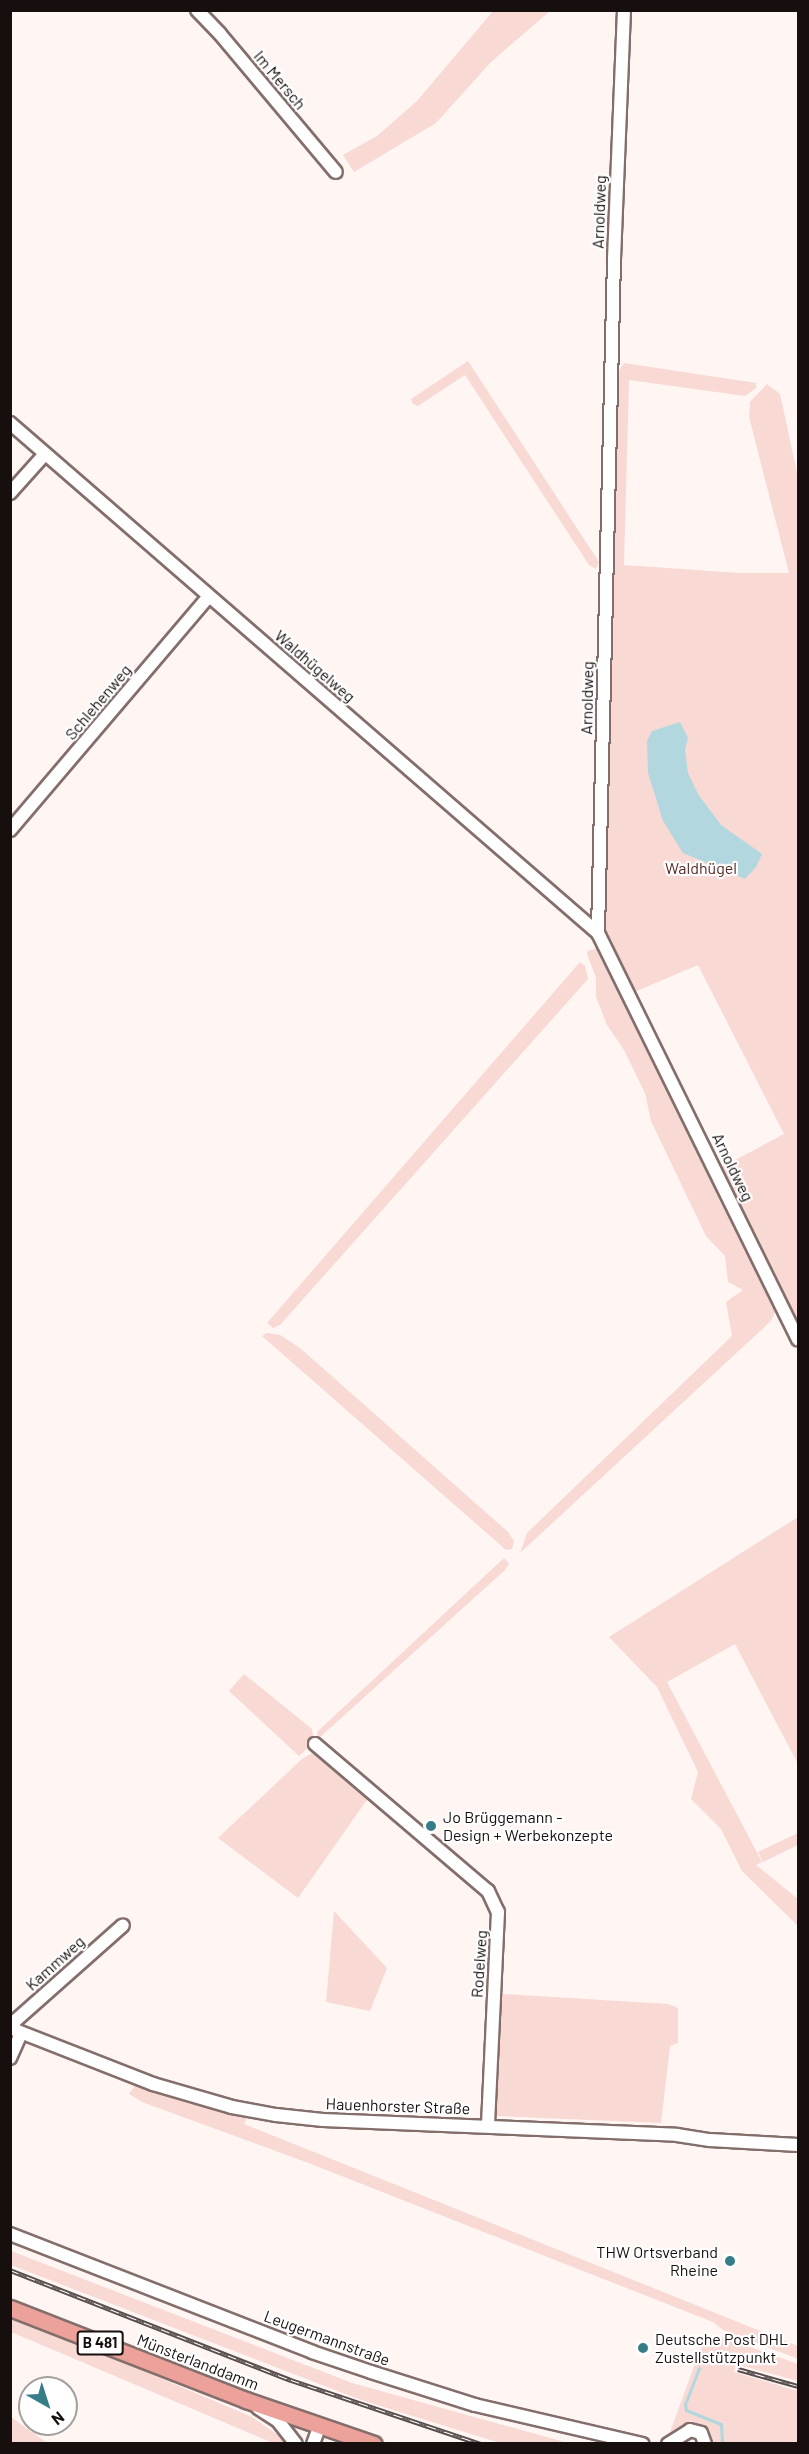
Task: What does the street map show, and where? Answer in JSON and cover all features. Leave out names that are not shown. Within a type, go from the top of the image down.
[{"type":"main road","name":"Münsterlanddamm","points":[[10,2308],[246,2400],[374,2444]]},
{"type":"street","name":"Im Mersch","points":[[197,10],[220,34],[336,172]]},
{"type":"street","name":"Arnoldweg","points":[[624,10],[614,258],[597,933],[798,1340]]},
{"type":"street","name":"Waldhügelweg","points":[[10,423],[597,933]]},
{"type":"street","points":[[10,494],[45,454]]},
{"type":"street","name":"Schlehenweg","points":[[10,830],[209,596]]},
{"type":"street","name":"Rodelweg","points":[[315,1744],[488,1891],[498,1912],[488,2125]]},
{"type":"street","name":"Kammweg","points":[[14,2030],[15,2021],[123,1925]]},
{"type":"street","points":[[10,2058],[14,2030]]},
{"type":"street","name":"Hauenhorster Straße","points":[[14,2030],[153,2084],[232,2107],[322,2120],[488,2125],[798,2145]]},
{"type":"street","name":"Leugermannstraße","points":[[10,2234],[312,2352],[371,2372],[476,2405],[643,2444]]},
{"type":"street","points":[[246,2400],[278,2421],[296,2444]]},
{"type":"street","points":[[313,2444],[320,2426]]},
{"type":"street","points":[[668,2444],[690,2430],[701,2433],[705,2444]]},
{"type":"green space","points":[[494,10],[550,11],[491,62],[436,123],[354,172],[343,155],[377,136],[417,101]]},
{"type":"green space","points":[[468,361],[599,562],[596,569],[589,565],[465,375],[418,406],[413,404],[411,399]]},
{"type":"green space","name":"Waldhügel","points":[[624,363],[756,383],[756,388],[745,396],[629,380],[624,565],[740,573],[789,573],[749,417],[750,402],[767,384],[780,394],[798,477],[798,1321],[722,1167],[784,1134],[698,965],[634,992],[602,924],[617,373]]},
{"type":"green space","points":[[599,948],[655,1056],[776,1310],[771,1321],[520,1553],[527,1533],[732,1336],[726,1302],[743,1290],[728,1282],[725,1256],[706,1236],[651,1121],[645,1093],[624,1050],[607,1025],[596,997],[596,978],[587,954],[587,951]]},
{"type":"green space","points":[[580,962],[585,966],[588,979],[280,1325],[273,1328],[267,1323]]},
{"type":"green space","points":[[267,1333],[280,1335],[300,1348],[508,1532],[514,1541],[512,1549],[506,1550],[262,1336]]},
{"type":"green space","points":[[798,1517],[798,1764],[735,1644],[667,1682],[762,1862],[756,1865],[798,1899],[798,1926],[742,1871],[721,1829],[691,1799],[698,1772],[657,1687],[609,1637]]},
{"type":"green space","points":[[504,1558],[509,1564],[505,1570],[318,1739],[317,1732]]},
{"type":"green space","points":[[244,1674],[312,1729],[314,1742],[299,1756],[229,1691]]},
{"type":"green space","points":[[319,1749],[371,1794],[298,1898],[218,1838],[302,1759]]},
{"type":"green space","points":[[798,1833],[798,1845],[763,1862],[758,1852]]},
{"type":"green space","points":[[334,1911],[387,1968],[370,2011],[326,2002]]},
{"type":"green space","points":[[502,1994],[668,2004],[678,2008],[678,2043],[670,2046],[661,2123],[496,2116],[491,2111],[497,2076],[498,1999]]},
{"type":"green space","points":[[135,2085],[247,2117],[244,2124],[798,2346],[798,2359],[723,2330],[713,2322],[311,2164],[142,2102],[129,2094]]},
{"type":"green space","points":[[11,2251],[352,2383],[568,2443],[500,2443],[361,2400],[11,2265]]},
{"type":"green space","points":[[11,2319],[87,2347],[252,2417],[281,2437],[284,2443],[273,2443],[11,2332]]},
{"type":"green space","points":[[716,2335],[798,2364],[798,2381],[736,2364],[734,2372],[798,2391],[798,2443],[712,2443],[709,2429],[692,2421],[670,2432],[700,2350],[706,2340]]},
{"type":"green space","points":[[11,2417],[18,2422],[18,2436],[37,2436],[47,2443],[11,2443]]},
{"type":"water","points":[[680,722],[688,738],[685,750],[688,773],[698,794],[721,825],[762,854],[756,867],[745,879],[683,853],[663,821],[648,773],[647,741],[652,731]]},
{"type":"waterway","points":[[699,2368],[685,2404],[686,2410],[721,2424],[722,2444]]},
{"type":"railway","points":[[10,2270],[291,2380],[481,2444]]},
{"type":"railway","points":[[738,2369],[798,2386]]},
{"type":"place","name":"Jo Brüggemann - Design + Werbekonzepte","points":[[431,1826]]},
{"type":"place","name":"THW Ortsverband Rheine","points":[[730,2261]]},
{"type":"place","name":"Deutsche Post DHL Zustellstützpunkt","points":[[643,2348]]}]
